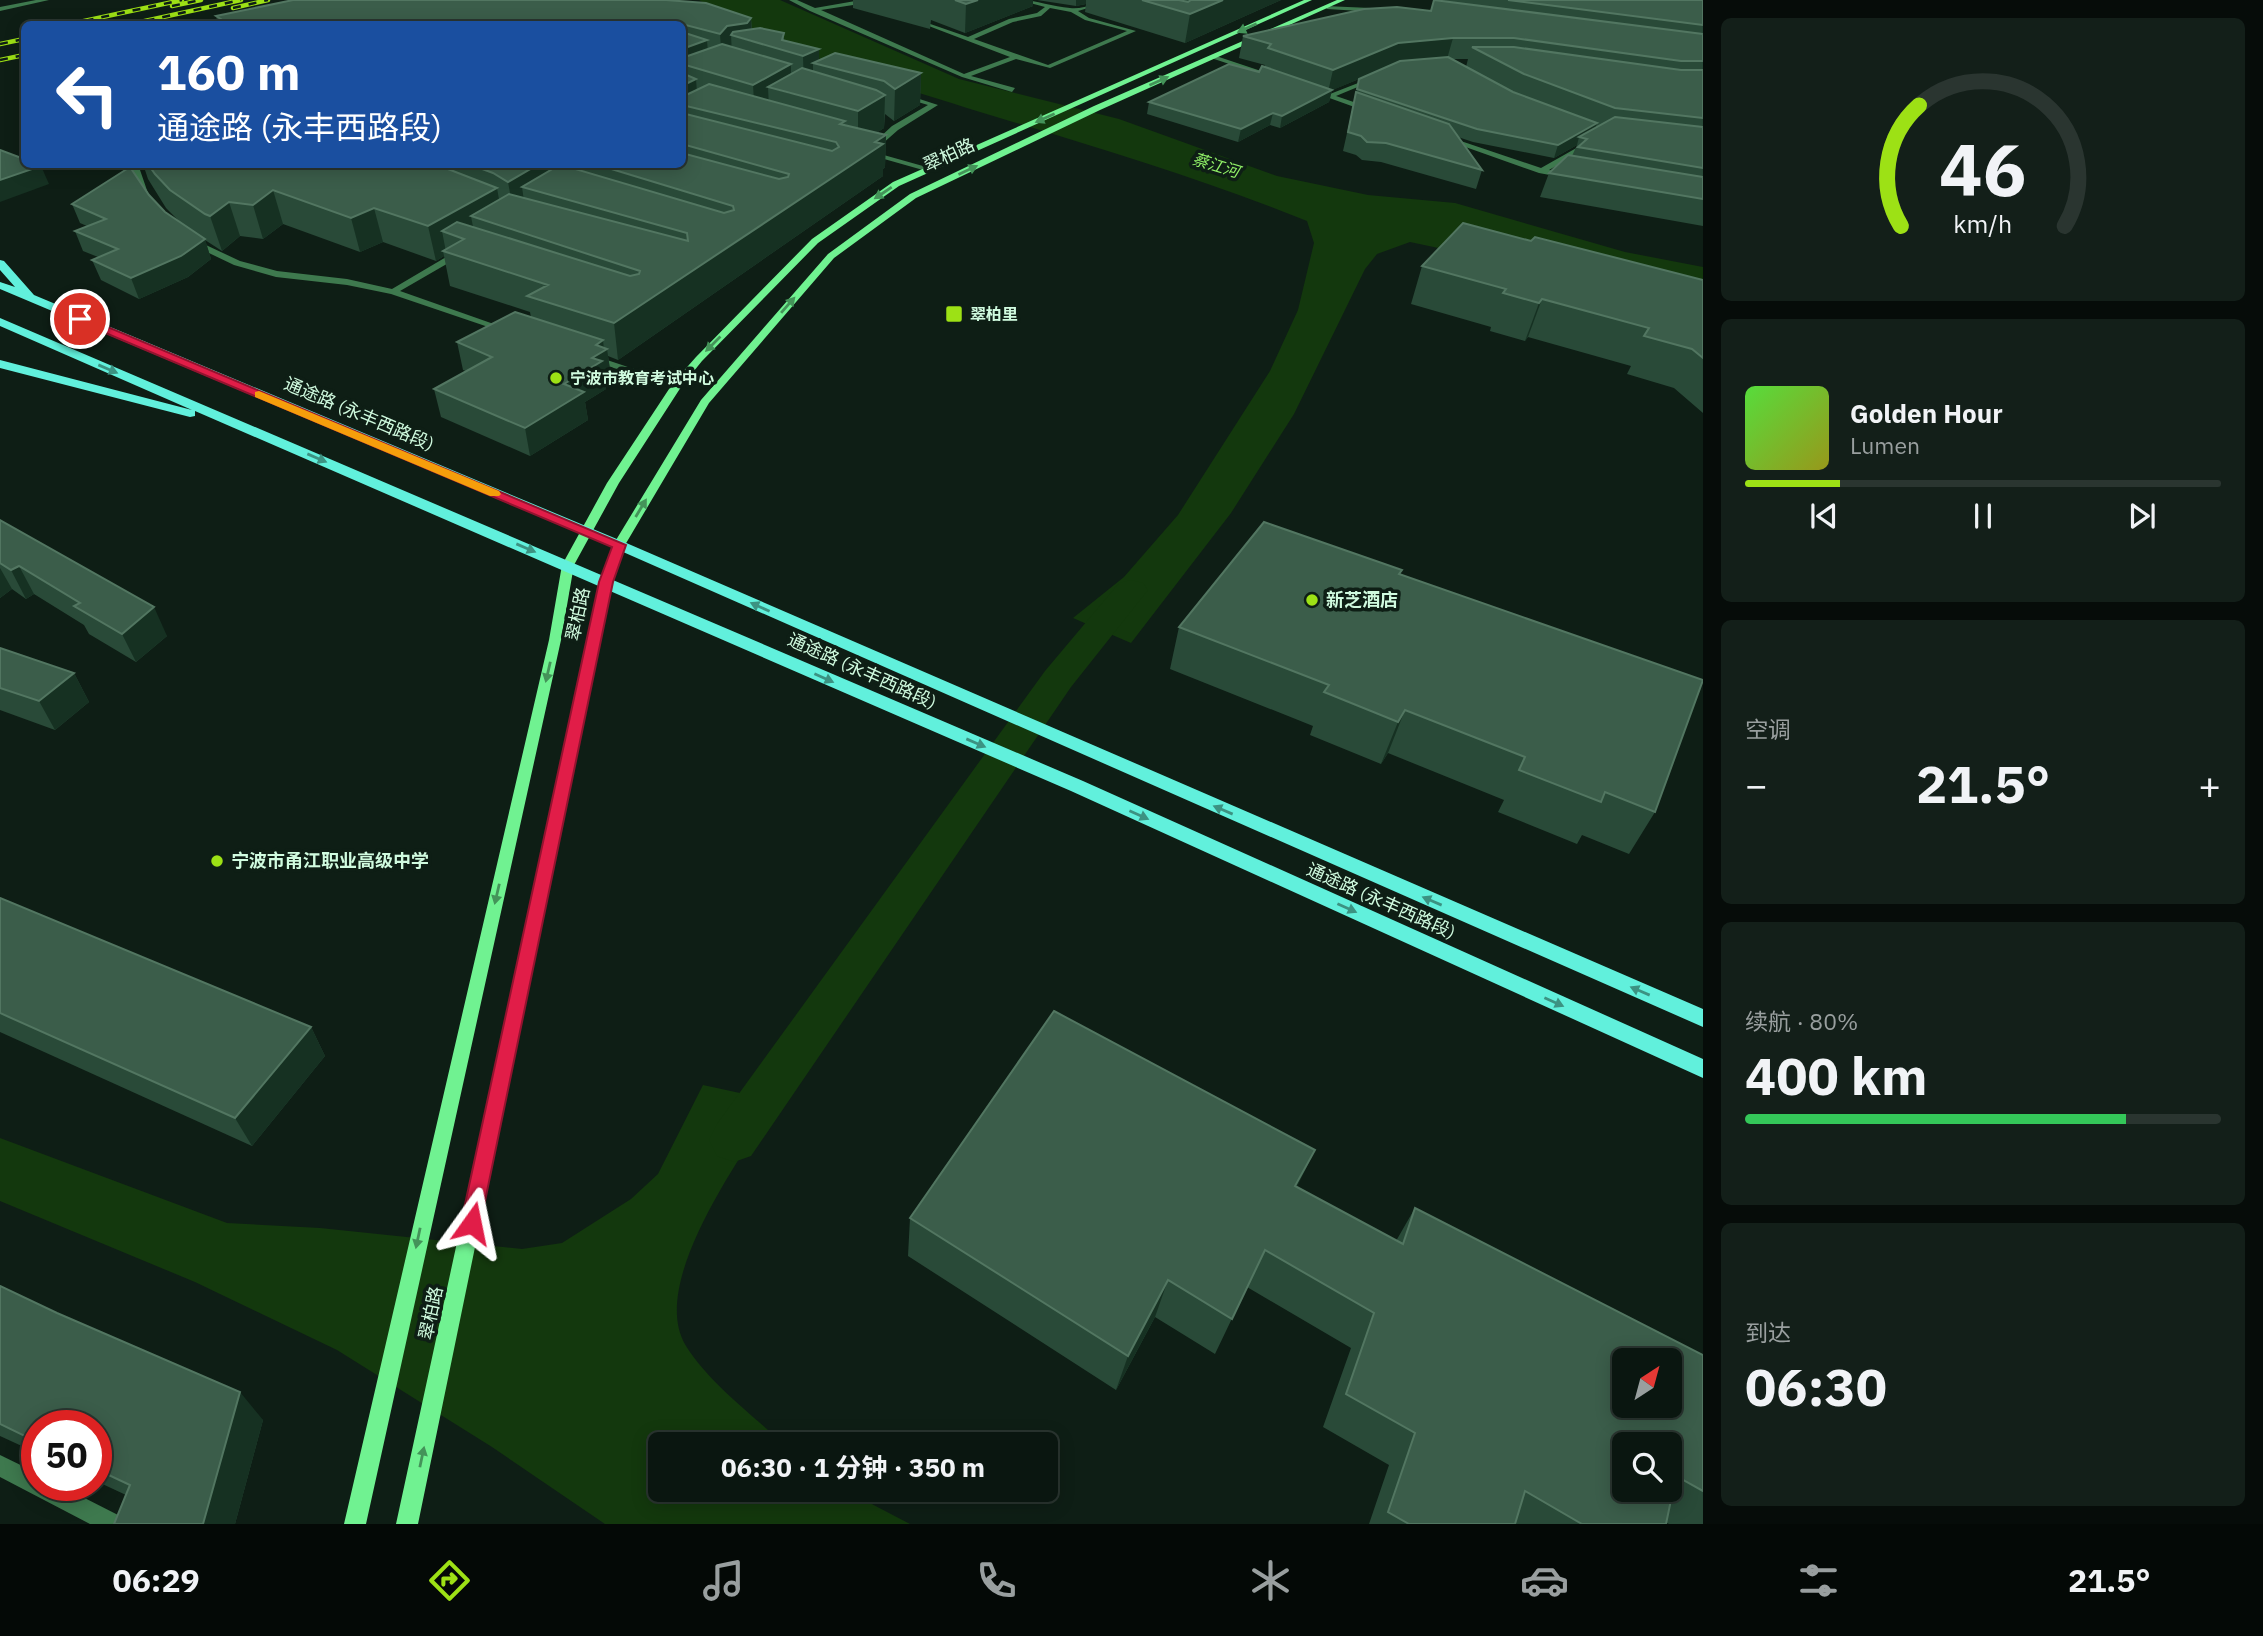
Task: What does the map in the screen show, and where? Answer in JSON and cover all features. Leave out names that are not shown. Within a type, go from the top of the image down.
[{"type":"main road","name":"翠柏路","points":[[355,1524],[555,640],[568,565],[613,483],[677,385],[699,359],[815,241],[896,184],[1309,0]]},
{"type":"main road","name":"翠柏路","points":[[407,1524],[606,582],[619,545],[705,402],[831,257],[913,196],[1097,108],[1342,0]]},
{"type":"main road","points":[[0,263],[30,298]]},
{"type":"main road","name":"通途路 (永丰西路段)","points":[[0,285],[619,545],[1703,1018]]},
{"type":"main road","name":"通途路 (永丰西路段)","points":[[0,322],[1077,786],[1703,1069]]},
{"type":"main road","points":[[0,364],[246,428]]},
{"type":"street","points":[[0,9],[46,0]]},
{"type":"street","points":[[792,0],[964,76],[1012,90]]},
{"type":"street","points":[[878,5],[896,0]]},
{"type":"street","points":[[904,15],[1016,57],[1048,66],[1133,32],[1087,19],[1073,11],[1022,0]]},
{"type":"street","points":[[810,10],[866,1],[891,10]]},
{"type":"street","points":[[1073,11],[1112,3]]},
{"type":"street","points":[[969,39],[1011,20],[1039,15],[1048,7]]},
{"type":"street","points":[[1327,7],[1401,12]]},
{"type":"street","points":[[964,76],[1016,57]]},
{"type":"street","points":[[1213,57],[1279,79]]},
{"type":"street","points":[[1331,96],[1386,73]]},
{"type":"street","points":[[1305,88],[1381,114]]},
{"type":"street","points":[[867,153],[895,128],[934,105],[896,92]]},
{"type":"street","points":[[887,123],[895,128]]},
{"type":"street","points":[[1430,132],[1542,171],[1580,178]]},
{"type":"street","points":[[1542,171],[1595,141]]},
{"type":"street","points":[[855,150],[928,170]]},
{"type":"street","points":[[138,168],[143,191],[150,201]]},
{"type":"street","points":[[182,234],[236,263],[276,275],[347,282],[393,292],[522,335]]},
{"type":"street","points":[[393,292],[463,251],[475,250]]},
{"type":"street","points":[[584,355],[677,385]]},
{"type":"street","points":[[0,1466],[21,1476]]},
{"type":"street","points":[[68,1501],[112,1524]]},
{"type":"water","name":"蔡江河","points":[[699,0],[780,0],[959,79],[1119,119],[1277,176],[1368,195],[1455,203],[1625,252],[1703,267],[1703,304],[1410,242],[1377,254],[1365,269],[1294,414],[1231,513],[1131,643],[1073,618],[1124,577],[1178,515],[1270,371],[1298,310],[1314,243],[1307,221],[1145,163],[836,65],[766,36]]},
{"type":"water","points":[[703,1085],[776,1101],[704,1220],[689,1255],[679,1289],[677,1320],[686,1346],[696,1360],[770,1432],[648,1432],[648,1502],[868,1502],[910,1524],[605,1524],[492,1447],[337,1350],[195,1282],[0,1201],[0,1138],[227,1223],[320,1228],[522,1249],[562,1243],[631,1199],[658,1174]]},
{"type":"building","points":[[293,0],[666,0],[706,3],[751,18],[747,23],[727,26],[720,34],[686,25],[686,21],[224,21],[216,16]]},
{"type":"building","points":[[955,0],[978,0],[966,4]]},
{"type":"building","points":[[1142,0],[1188,2],[1223,0],[1190,14]]},
{"type":"building","points":[[1434,0],[1703,34],[1703,61],[1681,61],[1514,38],[1453,38],[1398,43],[1333,70],[1268,48],[1271,44],[1243,36],[1364,9],[1397,7],[1431,11]]},
{"type":"building","points":[[1508,0],[1703,0],[1703,25]]},
{"type":"building","points":[[760,28],[784,33],[782,40],[819,49],[803,56],[731,35],[733,32]]},
{"type":"building","points":[[686,33],[707,40],[686,48]]},
{"type":"building","points":[[722,44],[791,64],[753,85],[686,65],[686,57]]},
{"type":"building","points":[[1472,47],[1514,47],[1681,70],[1703,70],[1703,118],[1615,108],[1524,74]]},
{"type":"building","points":[[835,53],[921,73],[895,89],[884,81],[813,63]]},
{"type":"building","points":[[1448,57],[1513,92],[1597,123],[1558,145],[1477,129],[1357,89],[1359,79],[1400,61]]},
{"type":"building","points":[[1229,64],[1259,72],[1262,66],[1332,90],[1282,116],[1273,113],[1241,129],[1149,102]]},
{"type":"building","points":[[802,68],[885,95],[858,111],[768,87]]},
{"type":"building","points":[[686,75],[696,79],[686,84]]},
{"type":"building","points":[[709,84],[845,121],[840,124],[886,135],[875,142],[883,144],[614,323],[527,296],[548,285],[443,251],[464,239],[442,231],[457,222],[630,276],[639,274],[640,271],[471,216],[509,194],[688,241],[687,233],[522,187],[554,168],[574,168],[724,213],[734,210],[733,206],[608,168],[686,168],[686,154],[779,179],[788,177],[789,174],[686,145],[686,114],[832,151],[839,147],[836,142],[686,106],[686,95]]},
{"type":"building","points":[[1356,92],[1449,124],[1482,170],[1386,143],[1367,142],[1361,136],[1348,132]]},
{"type":"building","points":[[1615,117],[1703,127],[1703,168],[1578,147],[1587,139],[1579,137]]},
{"type":"building","points":[[0,150],[21,158],[21,168],[35,168],[0,180]]},
{"type":"building","points":[[1568,155],[1703,177],[1703,199],[1549,173]]},
{"type":"building","points":[[131,168],[149,195],[165,212],[205,239],[181,256],[131,278],[92,260],[118,249],[75,231],[106,219],[72,204]]},
{"type":"building","points":[[151,168],[445,168],[497,188],[428,226],[374,208],[351,218],[273,190],[253,205],[229,202],[210,216],[170,190]]},
{"type":"building","points":[[480,168],[532,168],[508,182]]},
{"type":"building","points":[[1463,223],[1531,241],[1535,237],[1703,280],[1703,358],[1692,349],[1644,336],[1649,328],[1542,299],[1539,303],[1503,293],[1506,289],[1422,266]]},
{"type":"building","points":[[515,312],[603,340],[596,345],[607,349],[592,358],[602,361],[564,384],[584,392],[525,428],[434,389],[492,357],[457,342]]},
{"type":"building","points":[[0,520],[154,607],[122,634],[74,606],[80,603],[19,566],[11,570],[0,563]]},
{"type":"building","points":[[1264,522],[1402,570],[1399,574],[1703,680],[1655,812],[1605,792],[1601,802],[1519,770],[1525,757],[1405,710],[1398,722],[1324,692],[1329,685],[1179,627]]},
{"type":"building","points":[[0,648],[74,673],[39,701],[0,688]]},
{"type":"building","points":[[0,898],[311,1027],[235,1118],[0,1013]]},
{"type":"building","points":[[1054,1011],[1315,1150],[1295,1186],[1403,1244],[1415,1208],[1703,1355],[1703,1491],[1682,1479],[1682,1432],[1612,1432],[1612,1502],[1671,1502],[1666,1524],[1582,1524],[1525,1491],[1515,1524],[1409,1524],[1388,1512],[1415,1433],[1346,1394],[1374,1313],[1265,1250],[1232,1319],[1168,1280],[1128,1356],[910,1218]]},
{"type":"building","points":[[0,1286],[240,1392],[203,1524],[114,1524],[130,1485],[112,1477],[112,1410],[21,1410],[21,1434],[0,1424]]},
{"type":"waterway","points":[[734,1140],[1058,679],[1131,590]]},
{"type":"railway","points":[[84,21],[182,0]]},
{"type":"railway","points":[[172,6],[201,0]]},
{"type":"railway","points":[[145,21],[241,0]]},
{"type":"railway","points":[[233,8],[268,0]]},
{"type":"railway","points":[[0,44],[21,40]]},
{"type":"railway","points":[[0,60],[21,56]]},
{"type":"slow traffic","points":[[259,394],[494,494]]},
{"type":"place","name":"翠柏里","points":[[954,314]]},
{"type":"place","name":"宁波市教育考试中心","points":[[556,378]]},
{"type":"place","name":"新芝酒店","points":[[1312,600]]},
{"type":"place","name":"宁波市甬江职业高级中学","points":[[217,861]]},
{"type":"route","points":[[80,319],[619,545],[606,582],[472,1223]]}]
